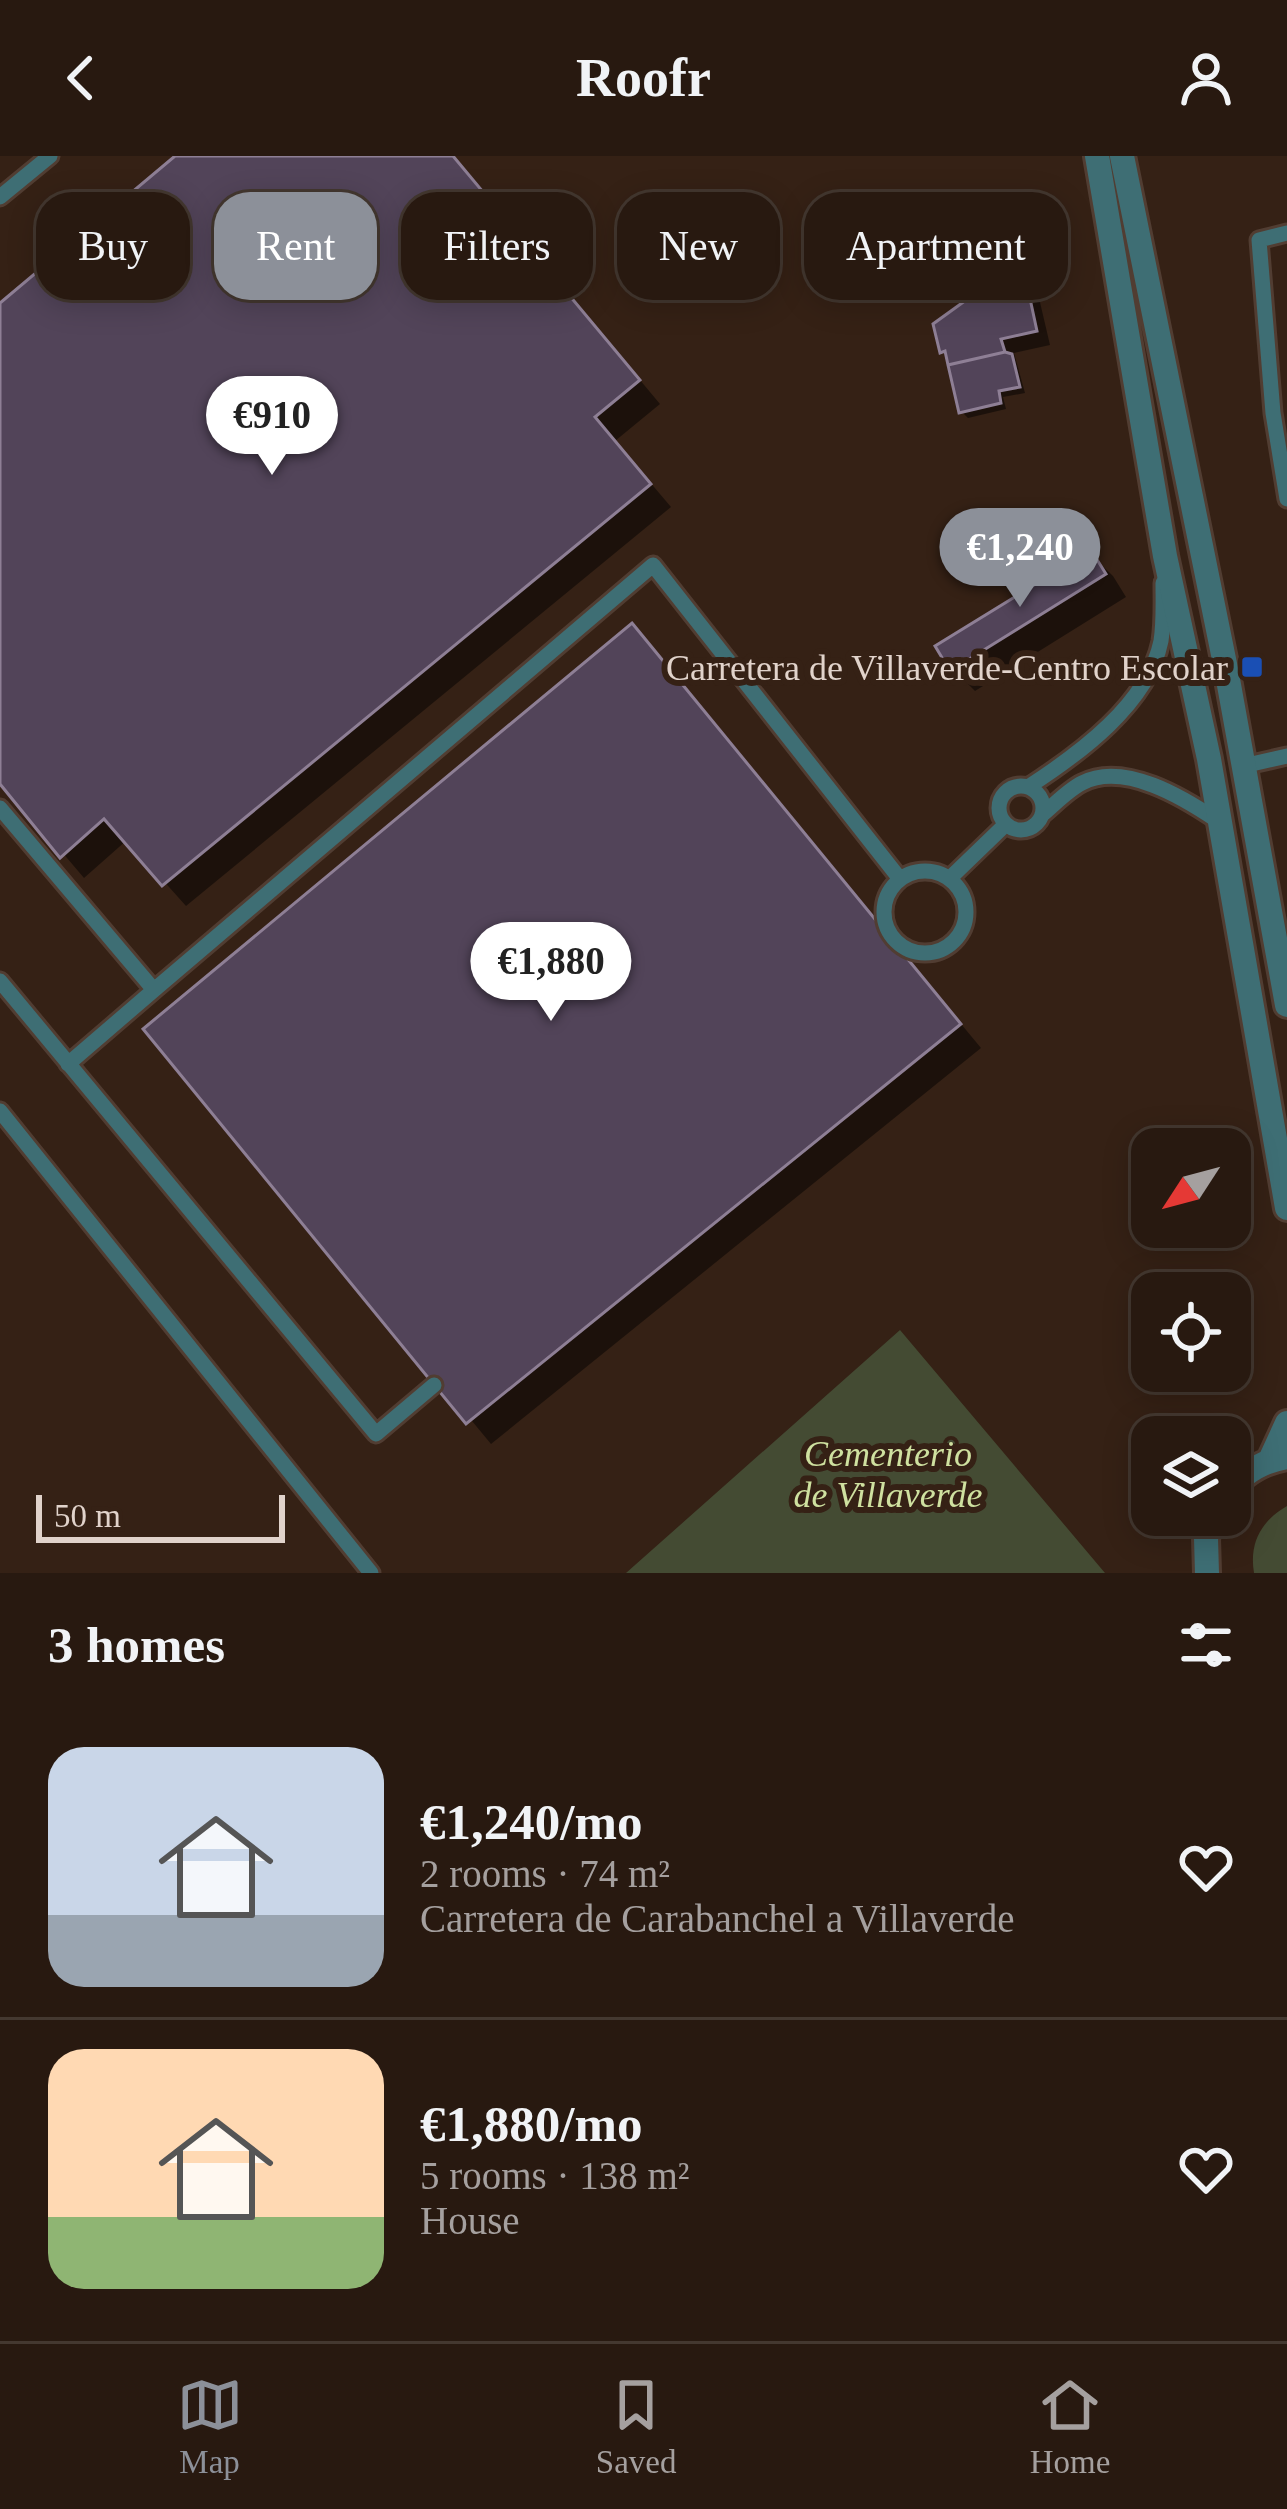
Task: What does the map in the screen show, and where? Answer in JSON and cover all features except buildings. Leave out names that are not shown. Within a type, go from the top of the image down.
[{"type":"street","points":[[1097,156],[1165,556],[1287,1208]]},
{"type":"street","points":[[1122,156],[1287,1005]]},
{"type":"street","points":[[1278,1458],[1287,1423]]},
{"type":"street","points":[[1207,1536],[1207,1573]]},
{"type":"lane","points":[[0,197],[50,156]]},
{"type":"lane","points":[[1287,233],[1259,240],[1273,412],[1287,499]]},
{"type":"lane","points":[[1273,412],[1287,396]]},
{"type":"lane","points":[[1165,556],[1160,643],[1137,694],[1079,751],[1028,787],[1011,788],[1001,799],[1000,814],[1006,824],[1027,830],[1082,782],[1110,775],[1174,791],[1218,820]]},
{"type":"lane","points":[[68,1064],[653,565],[900,879]]},
{"type":"lane","points":[[1243,766],[1287,756]]},
{"type":"lane","points":[[1028,787],[1039,794],[1043,814]]},
{"type":"lane","points":[[0,808],[154,990]]},
{"type":"lane","points":[[949,879],[1006,824]]},
{"type":"lane","points":[[919,871],[949,879],[963,896],[965,922],[950,946],[923,954],[897,944],[884,920],[887,894],[900,879],[919,871]]},
{"type":"lane","points":[[0,981],[376,1435],[434,1385]]},
{"type":"lane","points":[[0,1111],[371,1573]]},
{"type":"green space","name":"Cementerio de Villaverde","points":[[900,1330],[1105,1573],[626,1573]]},
{"type":"green space","points":[[1287,1506],[1287,1573],[1254,1573],[1253,1552],[1259,1534]]},
{"type":"place","name":"Carretera de Villaverde-Centro Escolar","points":[[1252,667]]}]
